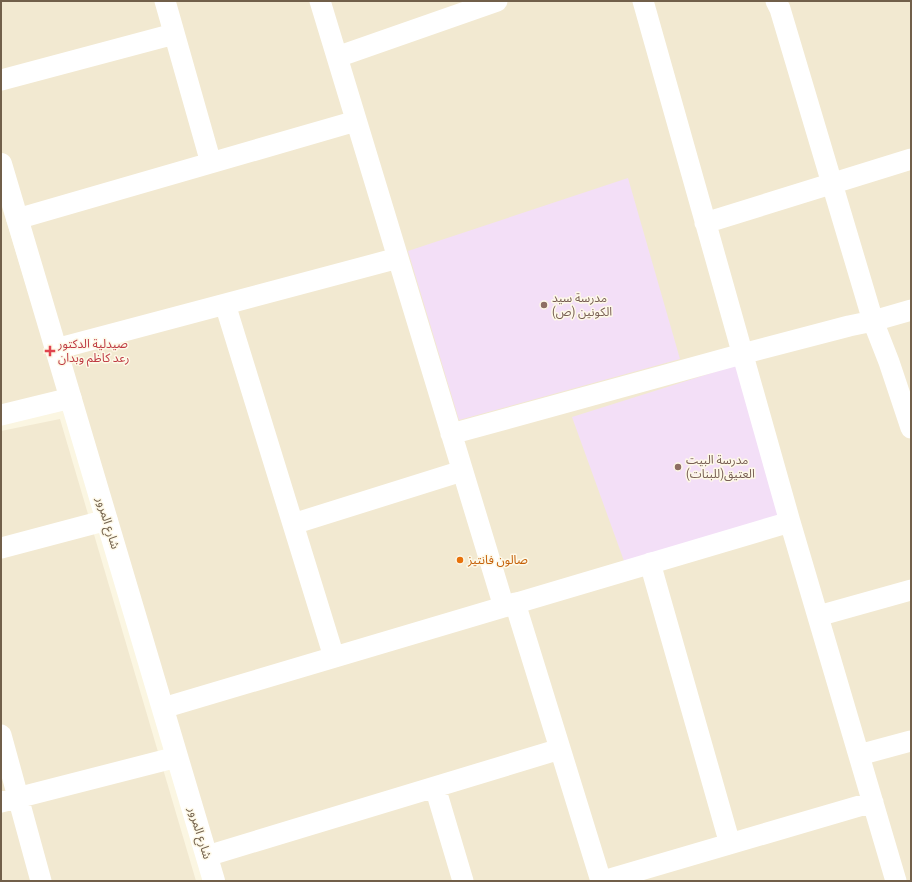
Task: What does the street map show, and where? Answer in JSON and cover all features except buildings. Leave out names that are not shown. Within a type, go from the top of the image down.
[{"type":"street","points":[[165,1],[211,163]]},
{"type":"street","points":[[320,1],[462,471],[560,749],[602,881],[873,802]]},
{"type":"street","points":[[337,56],[497,1]]},
{"type":"street","points":[[642,1],[790,522],[896,881]]},
{"type":"street","points":[[776,1],[780,9],[873,321],[889,362],[911,428]]},
{"type":"street","points":[[1,80],[174,34]]},
{"type":"street","points":[[17,219],[356,121]]},
{"type":"street","points":[[705,223],[911,159]]},
{"type":"street","name":"شارع المرور","points":[[1,164],[214,881]]},
{"type":"street","points":[[56,349],[398,258]]},
{"type":"street","points":[[225,304],[334,657]]},
{"type":"street","points":[[451,434],[742,354],[911,310]]},
{"type":"street","points":[[1,415],[71,398]]},
{"type":"street","points":[[292,524],[462,471]]},
{"type":"street","points":[[1,548],[107,520]]},
{"type":"street","points":[[163,708],[790,522]]},
{"type":"street","points":[[650,563],[730,844]]},
{"type":"street","points":[[818,616],[911,590]]},
{"type":"street","points":[[1,735],[10,800],[41,881]]},
{"type":"street","points":[[859,755],[911,741]]},
{"type":"street","points":[[207,856],[560,749]]},
{"type":"street","points":[[10,800],[177,757]]},
{"type":"street","points":[[435,787],[463,881]]},
{"type":"shaded area","points":[[1,1],[911,1],[911,881],[215,881],[1,164]]},
{"type":"shaded area","name":"مدرسة سيد الكونين (ص)","points":[[628,178],[680,359],[459,420],[408,251]]},
{"type":"shaded area","points":[[1,204],[60,395],[1,411]]},
{"type":"shaded area","name":"مدرسة البيت العتيق(للبنات)","points":[[737,365],[781,518],[624,561],[572,417]]},
{"type":"shaded area","points":[[60,419],[196,881],[1,881],[1,431]]},
{"type":"place","name":"مدرسة سيد الكونين (ص)","points":[[544,305]]},
{"type":"place","name":"صيدلية الدكتور رعد كاظم وبدان","points":[[50,351]]},
{"type":"place","name":"مدرسة البيت العتيق(للبنات)","points":[[678,467]]},
{"type":"place","name":"صالون فانتيز","points":[[460,560]]}]
